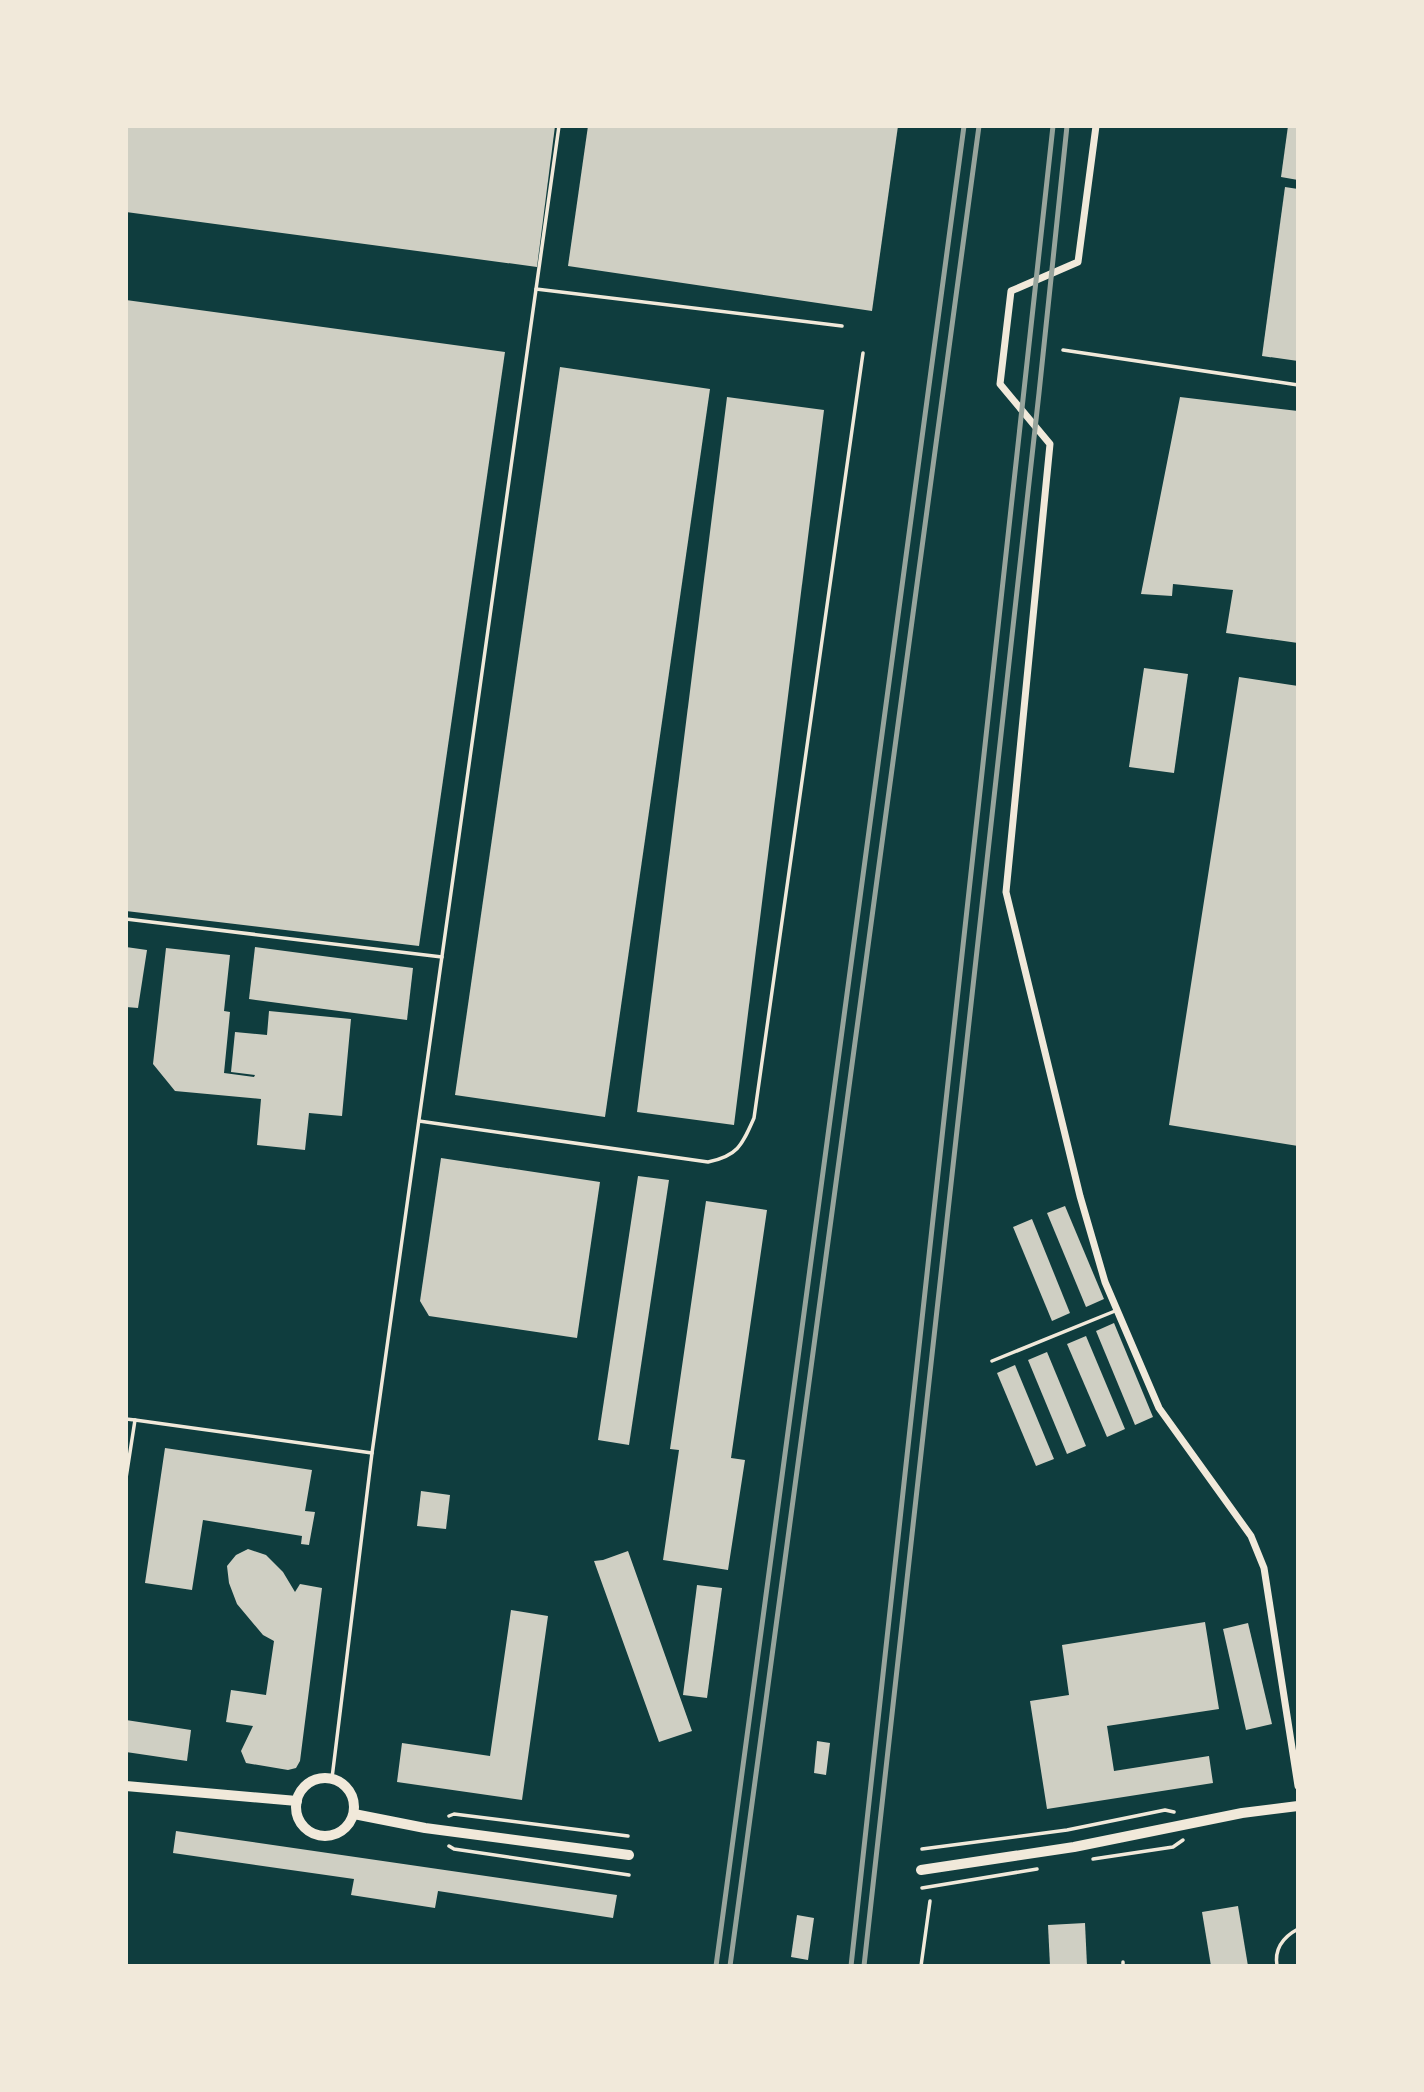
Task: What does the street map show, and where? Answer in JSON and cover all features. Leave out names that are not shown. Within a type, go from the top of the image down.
[{"type":"street","points":[[1096,126],[1078,262],[1011,291],[1000,383],[1050,444],[1006,892],[1080,1196],[1105,1282],[1159,1408],[1251,1535],[1264,1568],[1298,1786]]},
{"type":"street","points":[[323,1778],[332,1778],[348,1788],[355,1805],[354,1814],[344,1831],[324,1837],[305,1829],[296,1811],[297,1801],[306,1785],[323,1778]]},
{"type":"street","points":[[126,1786],[297,1801]]},
{"type":"street","points":[[921,1870],[1074,1847],[1242,1813],[1298,1806]]},
{"type":"street","points":[[354,1814],[425,1828],[629,1855]]},
{"type":"lane","points":[[332,1778],[372,1453],[559,126]]},
{"type":"lane","points":[[536,289],[842,326]]},
{"type":"lane","points":[[1063,350],[1298,385]]},
{"type":"lane","points":[[419,1121],[708,1162],[728,1158],[744,1140],[754,1118],[863,353]]},
{"type":"lane","points":[[126,919],[442,957]]},
{"type":"lane","points":[[992,1361],[1117,1310]]},
{"type":"lane","points":[[126,1419],[372,1453]]},
{"type":"lane","points":[[126,1478],[135,1420]]},
{"type":"lane","points":[[921,1966],[930,1901]]},
{"type":"lane","points":[[1277,1966],[1276,1958],[1281,1940],[1298,1929]]},
{"type":"path","points":[[922,1849],[1067,1830],[1165,1810],[1177,1812]]},
{"type":"path","points":[[628,1836],[454,1814],[425,1828],[454,1849],[629,1875]]},
{"type":"building","points":[[126,126],[555,126],[537,267],[126,212]]},
{"type":"building","points":[[588,126],[898,126],[872,311],[568,266]]},
{"type":"building","points":[[1288,126],[1298,126],[1298,180],[1281,177]]},
{"type":"building","points":[[1285,187],[1298,189],[1298,361],[1262,356]]},
{"type":"building","points":[[126,300],[505,352],[419,946],[126,911]]},
{"type":"building","points":[[560,367],[710,389],[605,1117],[455,1095]]},
{"type":"building","points":[[727,397],[824,410],[734,1125],[637,1112]]},
{"type":"building","points":[[1180,397],[1298,411],[1298,643],[1226,633],[1233,590],[1173,584],[1172,596],[1141,594]]},
{"type":"building","points":[[1144,668],[1188,674],[1174,773],[1129,767]]},
{"type":"building","points":[[1239,677],[1298,686],[1298,1146],[1169,1125]]},
{"type":"building","points":[[126,947],[147,950],[138,1008],[126,1007]]},
{"type":"building","points":[[255,947],[413,968],[407,1020],[249,999]]},
{"type":"building","points":[[166,948],[230,955],[224,1011],[230,1012],[224,1073],[254,1077],[255,1075],[231,1072],[235,1032],[267,1035],[269,1011],[351,1019],[342,1116],[309,1113],[305,1150],[257,1145],[261,1099],[175,1091],[153,1064]]},
{"type":"building","points":[[441,1158],[600,1182],[577,1338],[429,1316],[420,1301]]},
{"type":"building","points":[[638,1176],[669,1180],[629,1445],[598,1440]]},
{"type":"building","points":[[706,1201],[767,1210],[731,1458],[745,1460],[728,1570],[663,1560],[679,1450],[670,1449]]},
{"type":"building","points":[[1065,1206],[1104,1299],[1086,1307],[1047,1213]]},
{"type":"building","points":[[1032,1219],[1070,1313],[1052,1321],[1013,1227]]},
{"type":"building","points":[[1114,1323],[1153,1417],[1135,1425],[1096,1331]]},
{"type":"building","points":[[1086,1336],[1125,1429],[1107,1437],[1067,1344]]},
{"type":"building","points":[[1047,1352],[1086,1446],[1067,1454],[1028,1360]]},
{"type":"building","points":[[1015,1365],[1054,1459],[1036,1466],[997,1373]]},
{"type":"building","points":[[165,1448],[312,1470],[305,1511],[315,1512],[309,1545],[301,1544],[302,1536],[203,1520],[192,1590],[145,1583]]},
{"type":"building","points":[[421,1491],[450,1495],[446,1529],[417,1526]]},
{"type":"building","points":[[248,1549],[266,1555],[283,1572],[295,1592],[300,1584],[322,1588],[300,1761],[296,1768],[288,1770],[246,1763],[241,1751],[253,1726],[226,1722],[231,1690],[266,1695],[274,1641],[263,1635],[237,1604],[229,1583],[227,1566],[236,1555]]},
{"type":"building","points":[[628,1551],[692,1731],[659,1742],[594,1561]]},
{"type":"building","points":[[697,1585],[722,1588],[707,1698],[683,1695]]},
{"type":"building","points":[[511,1610],[548,1616],[522,1800],[397,1782],[402,1743],[490,1756]]},
{"type":"building","points":[[1205,1622],[1219,1709],[1107,1726],[1114,1771],[1209,1756],[1213,1783],[1047,1809],[1030,1701],[1069,1695],[1062,1645]]},
{"type":"building","points":[[1248,1623],[1272,1724],[1246,1730],[1223,1629]]},
{"type":"building","points":[[126,1720],[191,1730],[187,1761],[126,1752]]},
{"type":"building","points":[[817,1741],[830,1743],[826,1775],[814,1773]]},
{"type":"building","points":[[176,1831],[617,1895],[613,1918],[438,1891],[435,1908],[351,1895],[354,1879],[173,1853]]},
{"type":"building","points":[[1238,1906],[1248,1966],[1211,1966],[1202,1912]]},
{"type":"building","points":[[797,1915],[814,1918],[808,1960],[791,1957]]},
{"type":"building","points":[[1085,1923],[1087,1966],[1050,1966],[1048,1925]]},
{"type":"railway","points":[[716,1966],[964,126]]},
{"type":"railway","points":[[730,1966],[979,126]]},
{"type":"railway","points":[[851,1966],[1053,126]]},
{"type":"railway","points":[[864,1966],[1067,126]]}]
